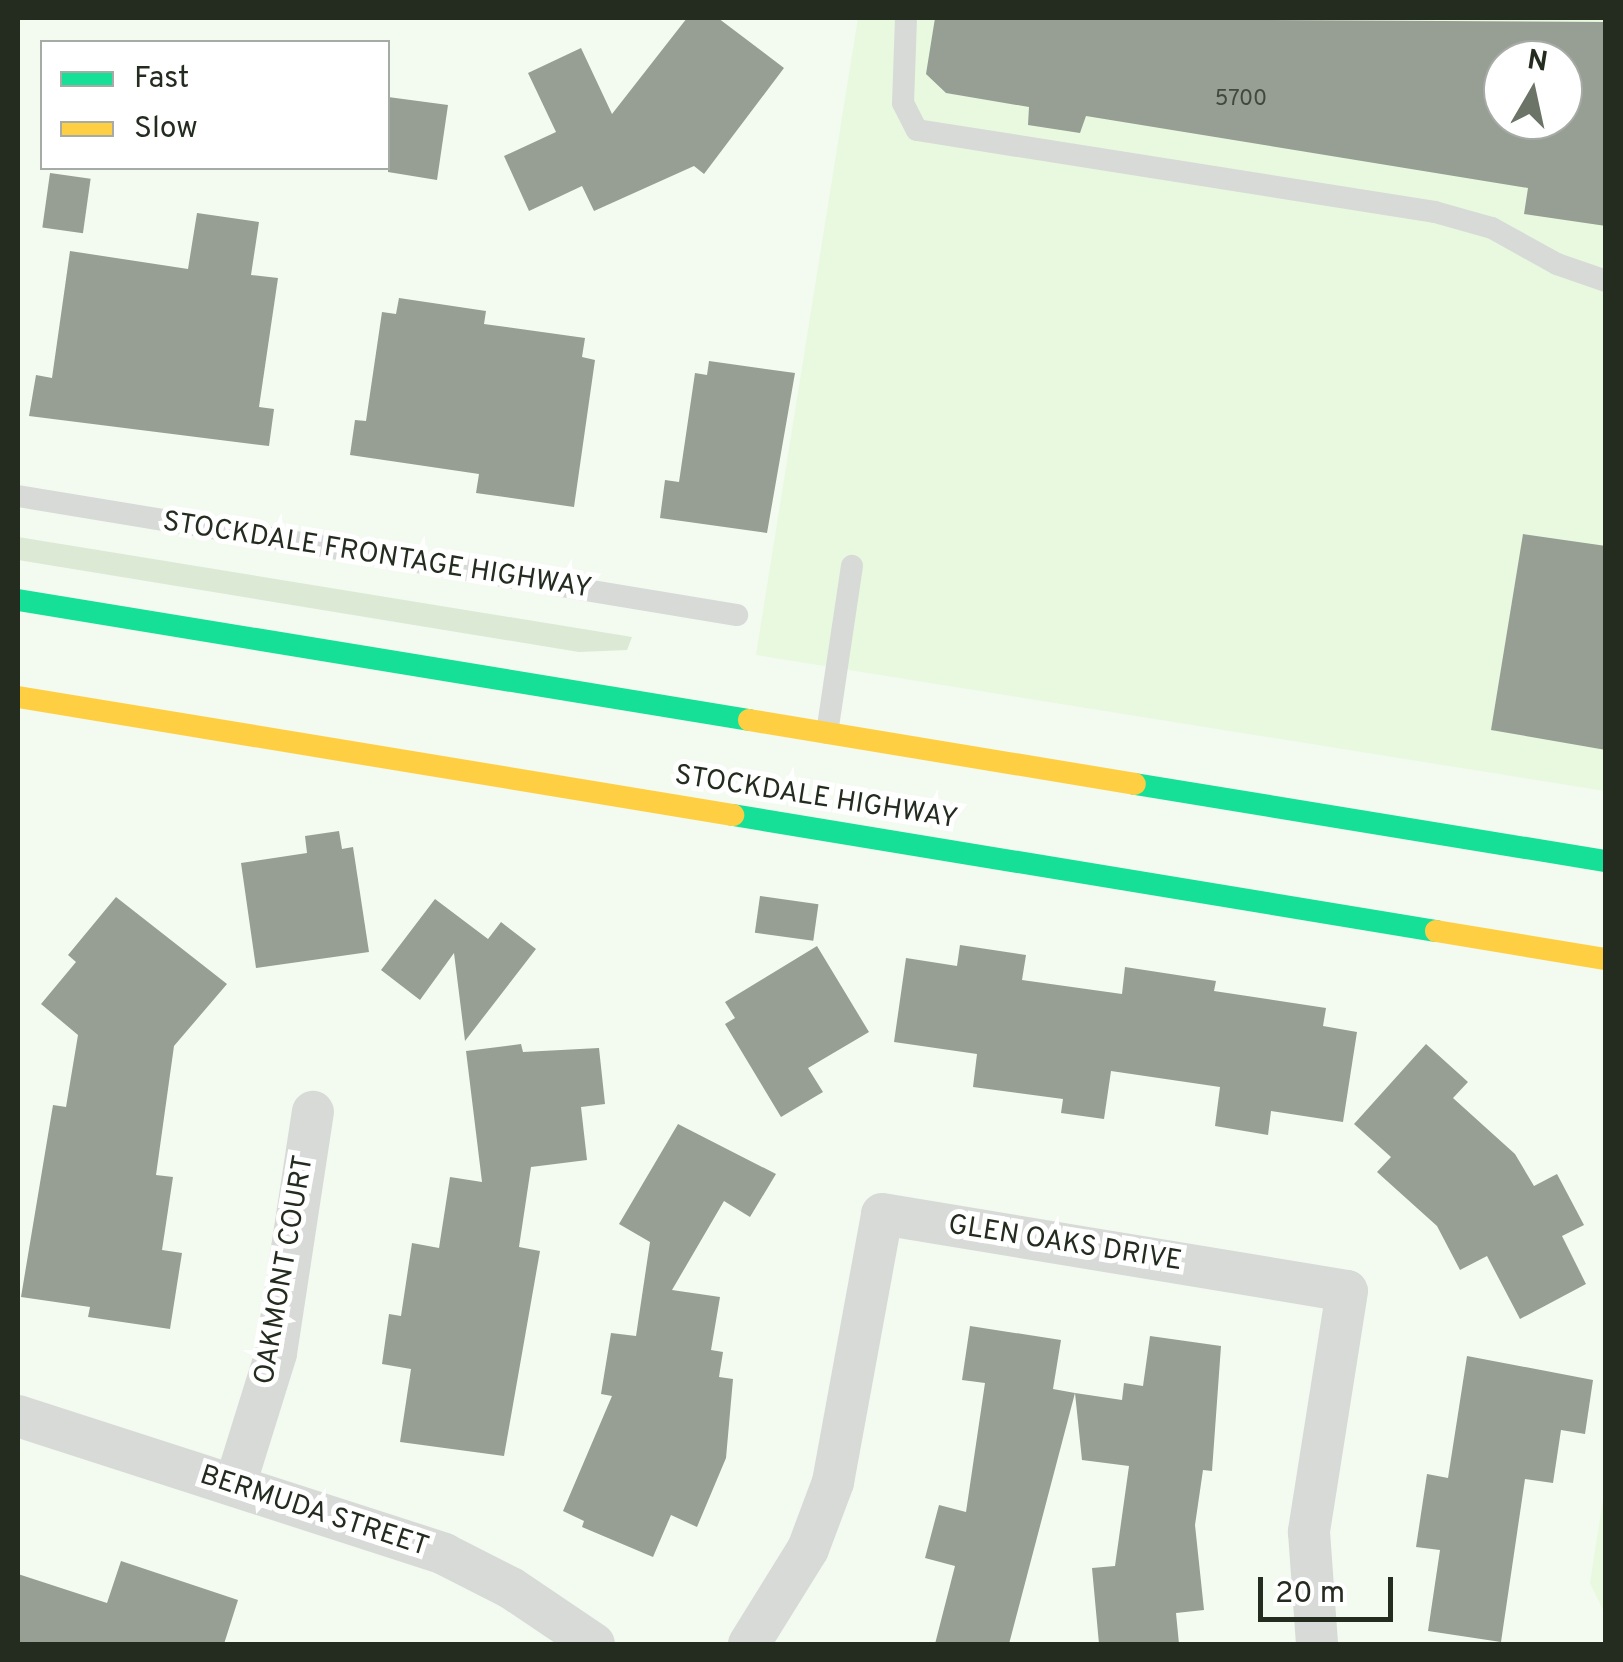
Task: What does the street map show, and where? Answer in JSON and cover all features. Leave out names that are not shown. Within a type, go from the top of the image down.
[{"type":"main road","points":[[18,600],[1606,861]]},
{"type":"main road","name":"STOCKDALE HIGHWAY","points":[[18,697],[1606,959]]},
{"type":"street","name":"OAKMONT COURT","points":[[236,1485],[276,1353],[313,1112]]},
{"type":"street","name":"GLEN OAKS DRIVE","points":[[749,1644],[808,1548],[833,1482],[882,1214],[1347,1291],[1309,1532],[1317,1644]]},
{"type":"street","name":"BERMUDA STREET","points":[[18,1416],[444,1554],[511,1588],[594,1644]]},
{"type":"lane","points":[[906,18],[902,103],[918,130],[1435,212],[1492,228],[1606,282]]},
{"type":"lane","name":"STOCKDALE FRONTAGE HIGHWAY","points":[[18,496],[737,615]]},
{"type":"lane","points":[[827,733],[852,566]]},
{"type":"shaded area","points":[[858,18],[1605,18],[1605,791],[756,655]]},
{"type":"shaded area","points":[[18,537],[632,637],[627,650],[579,652],[18,560]]},
{"type":"shaded area","points":[[1605,1487],[1605,1614],[1590,1583]]},
{"type":"building","points":[[687,18],[718,18],[784,68],[704,174],[694,166],[594,211],[582,186],[529,211],[504,156],[556,132],[528,73],[581,48],[612,114]]},
{"type":"building","points":[[935,18],[1606,22],[1606,226],[1524,214],[1528,188],[1086,116],[1080,133],[1028,125],[1029,107],[946,93],[926,74]]},
{"type":"building","points":[[390,97],[448,105],[437,180],[388,172]]},
{"type":"building","points":[[50,173],[91,179],[83,233],[42,227]]},
{"type":"building","points":[[197,213],[259,222],[251,275],[278,278],[259,407],[274,409],[269,446],[29,416],[36,375],[52,378],[70,251],[188,269]]},
{"type":"building","points":[[399,298],[486,311],[484,324],[585,338],[582,357],[595,360],[574,507],[476,493],[479,474],[350,455],[355,420],[366,421],[382,312],[396,314]]},
{"type":"building","points":[[709,361],[795,373],[767,533],[660,518],[665,480],[679,482],[695,373],[707,375]]},
{"type":"building","points":[[1523,534],[1606,546],[1606,750],[1491,730]]},
{"type":"building","points":[[339,831],[342,849],[353,847],[369,952],[256,968],[241,863],[307,853],[305,836]]},
{"type":"building","points":[[760,896],[818,904],[813,941],[755,933]]},
{"type":"building","points":[[116,897],[227,984],[174,1046],[156,1175],[173,1177],[162,1250],[182,1253],[170,1329],[88,1317],[90,1307],[21,1297],[53,1105],[66,1107],[78,1035],[41,1004],[76,962],[68,955]]},
{"type":"building","points":[[435,899],[488,939],[501,922],[536,949],[465,1041],[454,953],[420,1000],[381,970]]},
{"type":"building","points":[[960,945],[1026,955],[1022,980],[1122,994],[1125,967],[1216,981],[1214,991],[1326,1008],[1323,1026],[1357,1032],[1343,1122],[1271,1111],[1268,1135],[1215,1126],[1220,1087],[1111,1071],[1104,1119],[1061,1113],[1063,1099],[973,1087],[977,1054],[894,1042],[906,958],[957,966]]},
{"type":"building","points":[[817,946],[869,1032],[808,1068],[823,1092],[781,1117],[725,1024],[735,1018],[725,1002]]},
{"type":"building","points":[[521,1044],[523,1052],[599,1048],[605,1104],[581,1107],[587,1160],[531,1167],[519,1247],[540,1251],[504,1456],[400,1442],[411,1369],[382,1364],[389,1314],[401,1316],[412,1243],[439,1248],[450,1177],[482,1182],[466,1051]]},
{"type":"building","points":[[1426,1044],[1468,1082],[1453,1098],[1515,1154],[1534,1186],[1557,1174],[1584,1225],[1562,1236],[1586,1284],[1520,1319],[1487,1256],[1460,1270],[1437,1226],[1377,1172],[1391,1157],[1354,1124]]},
{"type":"building","points":[[678,1124],[776,1174],[750,1217],[724,1201],[672,1290],[720,1297],[711,1350],[723,1352],[719,1377],[733,1379],[726,1458],[697,1527],[671,1515],[653,1557],[582,1527],[584,1521],[563,1511],[612,1396],[601,1394],[611,1333],[636,1336],[650,1242],[619,1224]]},
{"type":"building","points":[[970,1326],[1061,1340],[1053,1389],[1075,1393],[1009,1644],[935,1644],[955,1566],[925,1558],[939,1505],[966,1512],[985,1383],[962,1380]]},
{"type":"building","points":[[1150,1336],[1221,1346],[1212,1471],[1203,1470],[1195,1525],[1204,1610],[1176,1613],[1179,1644],[1099,1644],[1092,1568],[1115,1566],[1129,1466],[1082,1460],[1075,1393],[1122,1400],[1124,1383],[1143,1386]]},
{"type":"building","points":[[1467,1356],[1593,1380],[1585,1434],[1561,1430],[1553,1483],[1525,1479],[1501,1642],[1428,1631],[1440,1550],[1416,1547],[1427,1474],[1448,1478]]},
{"type":"building","points":[[121,1561],[238,1600],[224,1644],[18,1644],[18,1574],[107,1603]]},
{"type":"traffic: fast","points":[[18,600],[749,720]]},
{"type":"traffic: fast","points":[[1135,784],[1606,861]]},
{"type":"traffic: fast","points":[[733,815],[1436,931]]},
{"type":"traffic: slow","points":[[18,697],[733,815]]},
{"type":"traffic: slow","points":[[749,720],[1135,784]]},
{"type":"traffic: slow","points":[[1436,931],[1606,959]]}]
